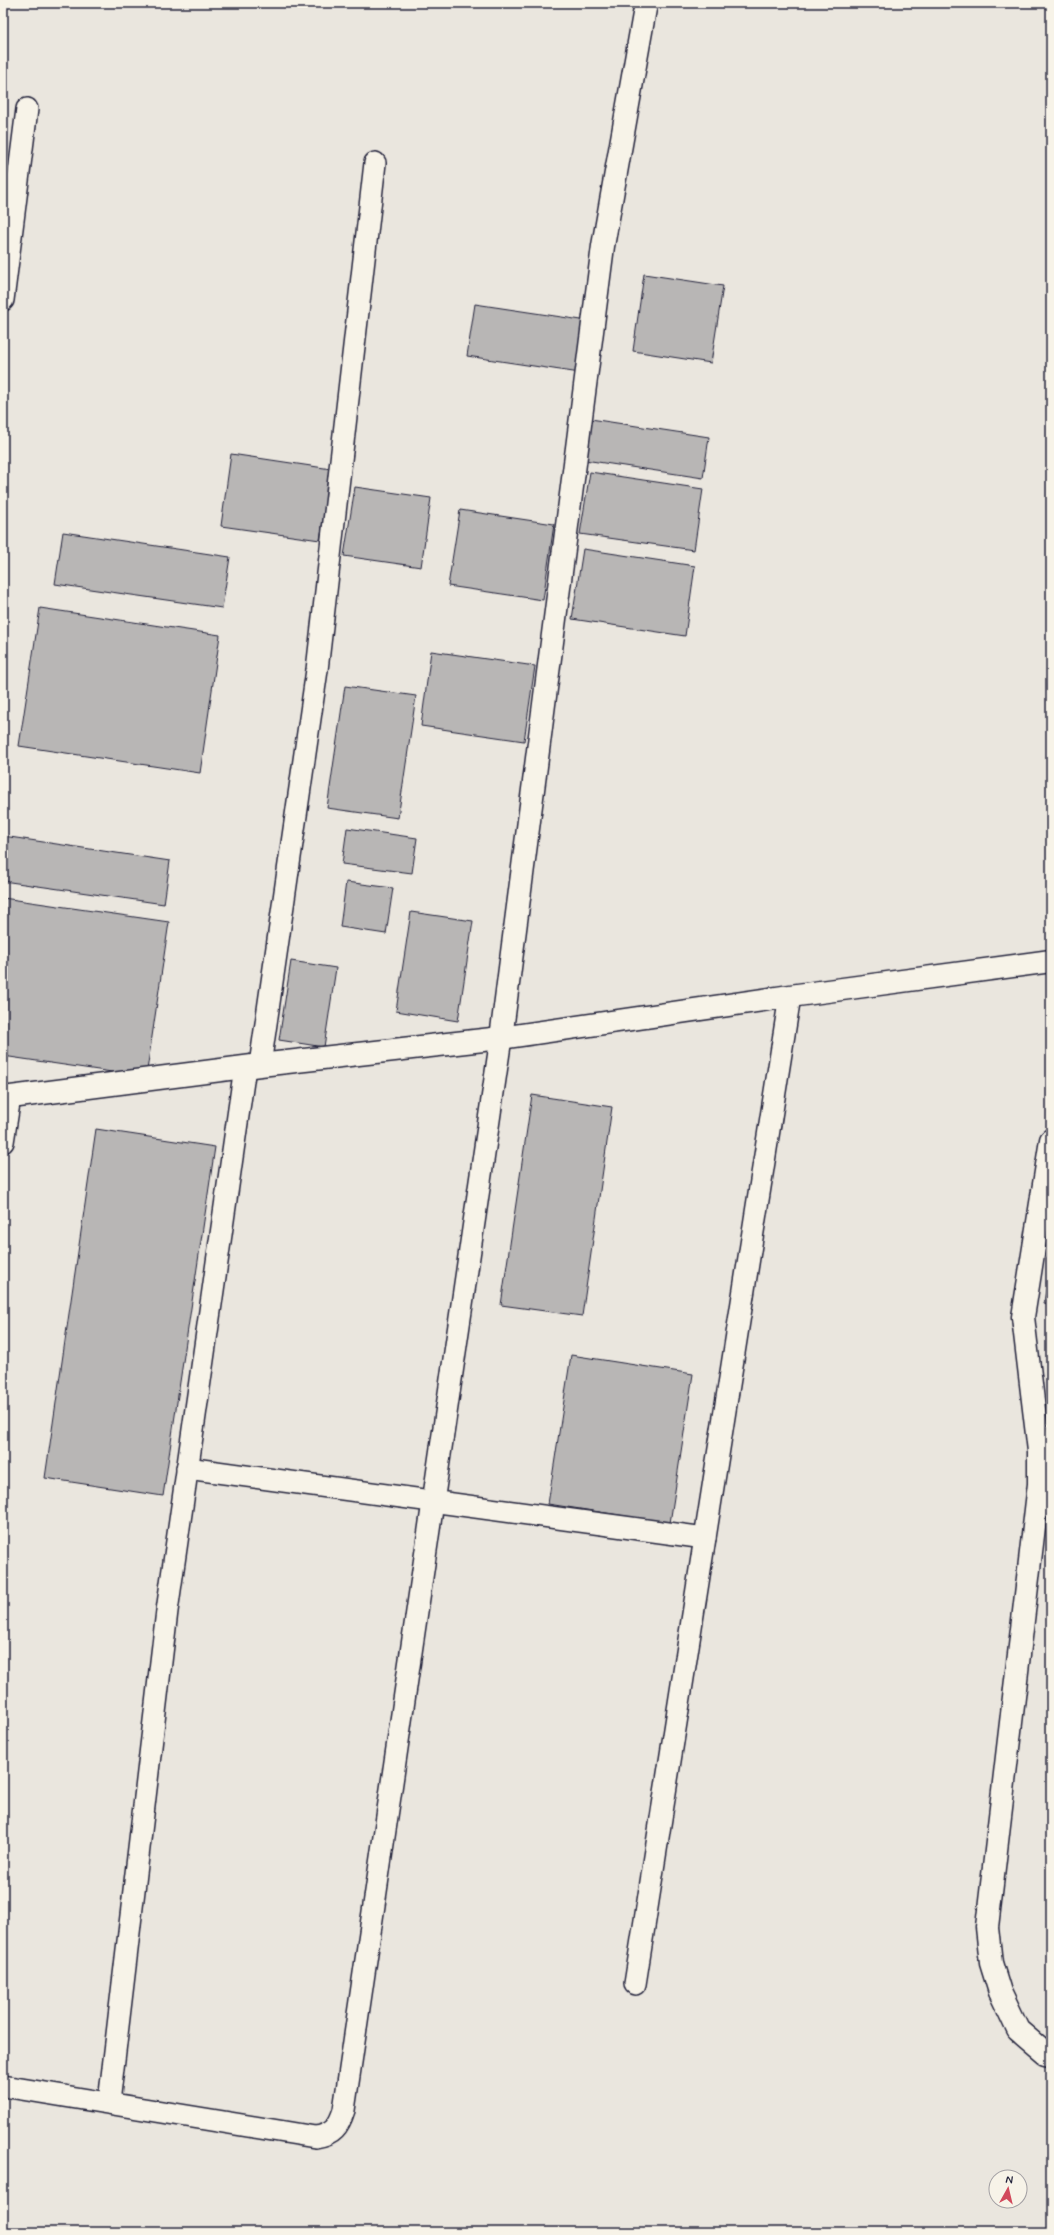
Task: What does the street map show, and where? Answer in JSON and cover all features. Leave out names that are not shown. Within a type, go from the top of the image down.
[{"type":"street","points":[[501,1038],[603,246],[646,3]]},
{"type":"street","points":[[7,1098],[252,1066],[501,1038],[790,996],[1051,962]]},
{"type":"street","points":[[1051,1140],[1023,1318],[1039,1451],[1039,1484],[987,1927],[991,1963],[1000,1992],[1018,2030],[1046,2054],[1051,2055]]},
{"type":"lane","points":[[3,300],[27,109]]},
{"type":"lane","points":[[109,2102],[166,1619],[187,1468],[317,670],[375,163]]},
{"type":"lane","points":[[635,1984],[790,996]]},
{"type":"lane","points":[[3,2086],[109,2102],[259,2129],[315,2137],[325,2136],[340,2124],[346,2102],[501,1038]]},
{"type":"lane","points":[[3,1142],[7,1098]]},
{"type":"lane","points":[[187,1468],[433,1503],[705,1538]]},
{"type":"building","points":[[644,274],[723,286],[711,363],[633,351]]},
{"type":"building","points":[[475,304],[588,321],[580,373],[467,356]]},
{"type":"building","points":[[584,418],[709,437],[703,478],[578,459]]},
{"type":"building","points":[[231,454],[331,469],[320,540],[221,526]]},
{"type":"building","points":[[590,472],[703,489],[694,550],[580,534]]},
{"type":"building","points":[[355,487],[431,498],[421,567],[344,556]]},
{"type":"building","points":[[460,510],[554,524],[543,600],[448,586]]},
{"type":"building","points":[[63,532],[230,557],[222,608],[55,584]]},
{"type":"building","points":[[583,549],[695,566],[685,636],[572,619]]},
{"type":"building","points":[[40,608],[220,635],[200,773],[19,746]]},
{"type":"building","points":[[431,651],[535,666],[524,741],[421,726]]},
{"type":"building","points":[[345,686],[416,696],[398,818],[327,808]]},
{"type":"building","points":[[347,828],[417,838],[412,873],[342,864]]},
{"type":"building","points":[[3,836],[170,861],[164,904],[3,881]]},
{"type":"building","points":[[346,882],[393,888],[386,934],[340,927]]},
{"type":"building","points":[[3,898],[169,922],[146,1077],[3,1056]]},
{"type":"building","points":[[411,912],[473,921],[458,1021],[396,1011]]},
{"type":"building","points":[[291,961],[336,968],[324,1047],[279,1040]]},
{"type":"building","points":[[532,1095],[612,1107],[582,1316],[501,1305]]},
{"type":"building","points":[[96,1129],[215,1147],[163,1496],[45,1478]]},
{"type":"building","points":[[1051,1257],[1051,1304],[1044,1303]]},
{"type":"building","points":[[571,1355],[693,1374],[670,1523],[548,1504]]}]
